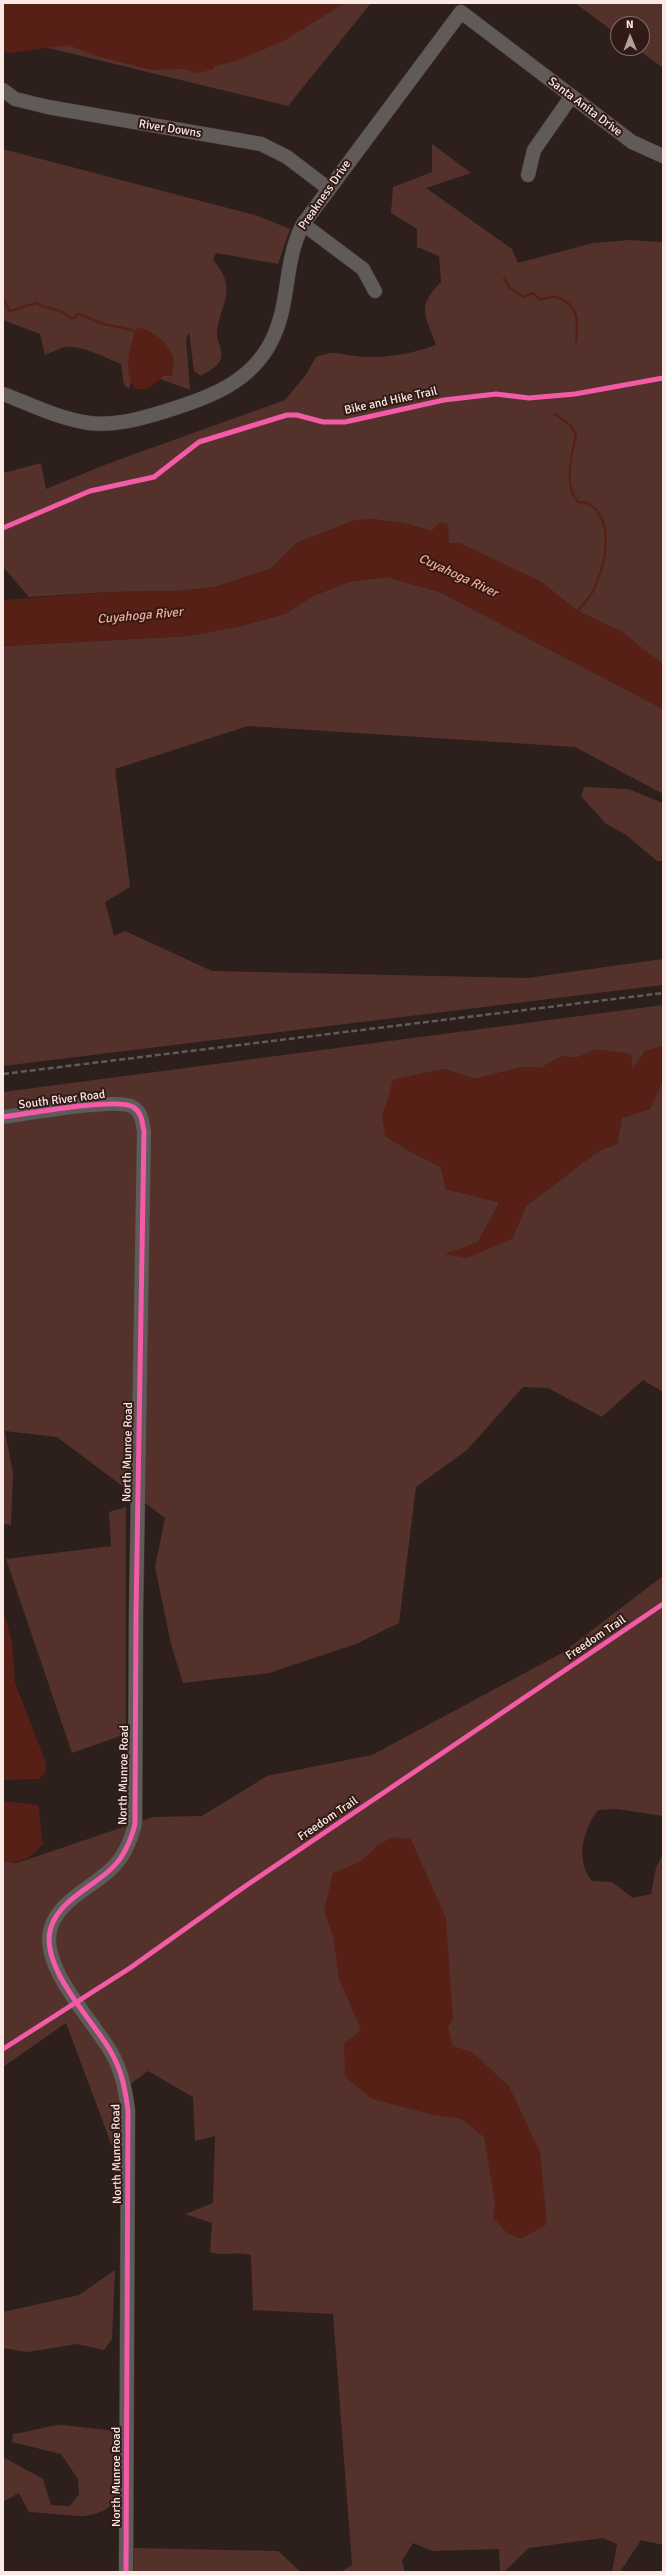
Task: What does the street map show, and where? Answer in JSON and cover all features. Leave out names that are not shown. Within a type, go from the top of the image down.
[{"type":"street","name":"Preakness Drive","points":[[3,394],[81,422],[111,424],[122,423],[173,409],[205,398],[225,389],[252,368],[272,341],[284,306],[291,252],[303,224],[461,12],[512,52]]},
{"type":"street","name":"Santa Anita Drive","points":[[512,52],[632,142],[663,156]]},
{"type":"street","name":"River Downs","points":[[3,90],[15,99],[48,107],[261,144],[287,157],[329,189]]},
{"type":"street","points":[[528,175],[534,150],[571,97]]},
{"type":"street","points":[[303,224],[363,269],[375,291]]},
{"type":"street","name":"South River Road","points":[[3,1117],[116,1104],[133,1107],[142,1117]]},
{"type":"street","name":"North Munroe Road","points":[[126,2572],[128,2110],[119,2068],[101,2036],[63,1980],[51,1953],[49,1940],[54,1918],[75,1896],[112,1868],[131,1839],[135,1824],[136,1605],[144,1141],[142,1117]]},
{"type":"shaded area","points":[[3,3],[371,3],[288,106],[3,37]]},
{"type":"shaded area","points":[[575,3],[663,3],[663,68],[647,56],[650,56],[650,16],[610,16],[610,29]]},
{"type":"shaded area","points":[[432,144],[471,173],[426,188],[512,249],[518,263],[593,243],[629,240],[663,242],[663,664],[601,622],[579,612],[549,588],[449,543],[431,531],[404,523],[372,519],[298,542],[270,569],[215,587],[177,591],[111,592],[29,597],[3,567],[3,473],[41,463],[46,489],[107,464],[285,400],[305,376],[316,357],[332,353],[366,357],[387,356],[417,351],[436,345],[426,318],[425,311],[428,298],[441,282],[439,256],[417,247],[417,229],[391,213],[393,187],[432,172]]},
{"type":"shaded area","points":[[3,149],[258,216],[290,229],[278,264],[216,253],[213,260],[221,271],[227,289],[217,335],[222,354],[220,361],[216,366],[201,376],[194,371],[189,332],[186,339],[190,390],[130,368],[132,379],[129,389],[124,385],[121,364],[94,352],[72,347],[65,347],[45,355],[40,334],[3,320]]},
{"type":"shaded area","points":[[387,577],[440,592],[663,709],[663,794],[575,747],[248,726],[115,769],[130,887],[105,902],[114,936],[125,931],[212,971],[527,978],[663,959],[663,985],[3,1066],[3,646],[188,636],[241,626],[285,614],[313,596],[348,582]]},
{"type":"shaded area","points":[[584,787],[628,789],[663,803],[663,861],[657,861],[625,834],[606,824],[581,796]]},
{"type":"shaded area","points":[[663,1005],[663,1046],[645,1051],[632,1071],[597,1049],[576,1058],[562,1056],[541,1068],[522,1067],[475,1079],[444,1069],[393,1080],[385,1136],[413,1153],[441,1167],[446,1189],[500,1202],[478,1242],[512,1239],[526,1206],[598,1151],[617,1144],[622,1118],[650,1109],[663,1080],[663,1392],[643,1380],[602,1417],[548,1388],[523,1387],[467,1450],[416,1487],[399,1623],[356,1644],[269,1673],[183,1683],[171,1644],[155,1567],[165,1518],[57,1437],[5,1431],[13,1473],[11,1525],[3,1524],[3,1092]]},
{"type":"shaded area","points":[[126,1507],[126,1734],[72,1753],[6,1559],[111,1546],[109,1512]]},
{"type":"shaded area","points":[[663,1576],[663,1816],[617,1809],[598,1810],[588,1826],[582,1855],[587,1873],[592,1881],[612,1882],[633,1898],[651,1894],[656,1868],[663,1853],[663,2545],[641,2540],[620,2572],[612,2572],[617,2544],[603,2538],[529,2548],[504,2572],[500,2572],[499,2549],[433,2551],[413,2543],[402,2561],[405,2572],[341,2572],[352,2565],[333,2314],[253,2310],[251,2255],[210,2252],[212,2223],[185,2214],[213,2203],[215,2136],[195,2141],[193,2097],[148,2071],[129,2085],[116,2157],[66,2023],[3,2067],[3,1861],[17,1863],[153,1817],[202,1816],[267,1776],[372,1755],[562,1653]]},
{"type":"shaded area","points":[[115,2270],[112,2339],[104,2350],[77,2344],[28,2352],[3,2348],[3,2312],[79,2295]]},
{"type":"shaded area","points":[[62,2425],[108,2430],[118,2436],[121,2459],[121,2483],[119,2493],[114,2503],[106,2510],[81,2516],[29,2512],[19,2493],[3,2502],[3,2457],[43,2479],[51,2505],[70,2506],[79,2494],[78,2479],[61,2454],[12,2442],[13,2434]]},
{"type":"shaded area","points":[[134,2548],[278,2551],[301,2572],[134,2572]]},
{"type":"water","points":[[3,3],[345,3],[282,42],[233,62],[215,66],[212,70],[197,73],[182,69],[152,70],[96,56],[68,45],[10,53],[3,51]]},
{"type":"water","points":[[137,328],[148,330],[158,336],[172,353],[174,364],[172,376],[163,376],[158,382],[143,389],[135,388],[131,381],[128,366],[128,358]]},
{"type":"water","name":"Cuyahoga River","points":[[372,519],[404,523],[431,531],[441,522],[448,524],[449,543],[460,543],[540,581],[579,612],[621,631],[663,664],[663,709],[440,592],[387,577],[348,582],[313,596],[285,614],[241,626],[188,636],[3,646],[3,600],[111,592],[177,591],[215,587],[270,569],[298,542],[355,520]]},
{"type":"water","points":[[663,1046],[663,1080],[650,1109],[622,1118],[617,1144],[598,1151],[526,1206],[512,1239],[467,1258],[444,1254],[478,1242],[500,1203],[446,1189],[441,1167],[413,1153],[385,1136],[382,1117],[393,1080],[444,1069],[475,1079],[522,1067],[541,1068],[562,1056],[576,1058],[597,1049],[631,1054],[633,1070],[645,1051]]},
{"type":"water","points":[[3,1609],[12,1642],[15,1683],[46,1763],[46,1771],[39,1779],[3,1780]]},
{"type":"water","points":[[3,1801],[38,1805],[43,1844],[34,1853],[21,1861],[3,1861]]},
{"type":"water","points":[[393,1837],[411,1839],[446,1918],[453,2020],[448,2027],[453,2046],[472,2052],[509,2086],[540,2152],[547,2224],[521,2239],[507,2233],[493,2218],[495,2204],[484,2137],[461,2119],[433,2115],[372,2099],[345,2077],[344,2044],[361,2030],[339,1979],[333,1936],[324,1911],[333,1873],[360,1862],[378,1845]]},
{"type":"waterway","points":[[504,279],[510,288],[524,297],[532,293],[540,299],[556,297],[564,300],[570,305],[576,315],[577,321],[576,342]]},
{"type":"waterway","points":[[3,299],[10,311],[36,303],[58,310],[70,318],[74,318],[77,314],[103,324],[125,328],[136,332]]},
{"type":"waterway","points":[[555,414],[571,426],[576,434],[570,469],[573,495],[578,502],[587,503],[596,510],[602,520],[605,532],[606,544],[604,557],[597,581],[590,597],[576,613]]},
{"type":"railway","points":[[3,1074],[663,993]]},
{"type":"cycle path","name":"Bike and Hike Trail","points":[[3,528],[90,491],[154,477],[199,442],[287,415],[297,415],[323,422],[345,422],[444,400],[496,394],[529,398],[575,394],[663,378]]},
{"type":"cycle path","points":[[3,1117],[91,1105],[124,1104],[136,1109],[141,1118],[144,1131],[136,1613],[135,1824],[126,1848],[115,1865],[61,1909],[51,1927],[49,1942],[52,1958],[69,1992],[103,2039],[115,2059],[126,2095],[128,2110],[126,2572]]},
{"type":"cycle path","name":"Freedom Trail","points":[[3,2049],[130,1968],[244,1887],[663,1604]]}]
